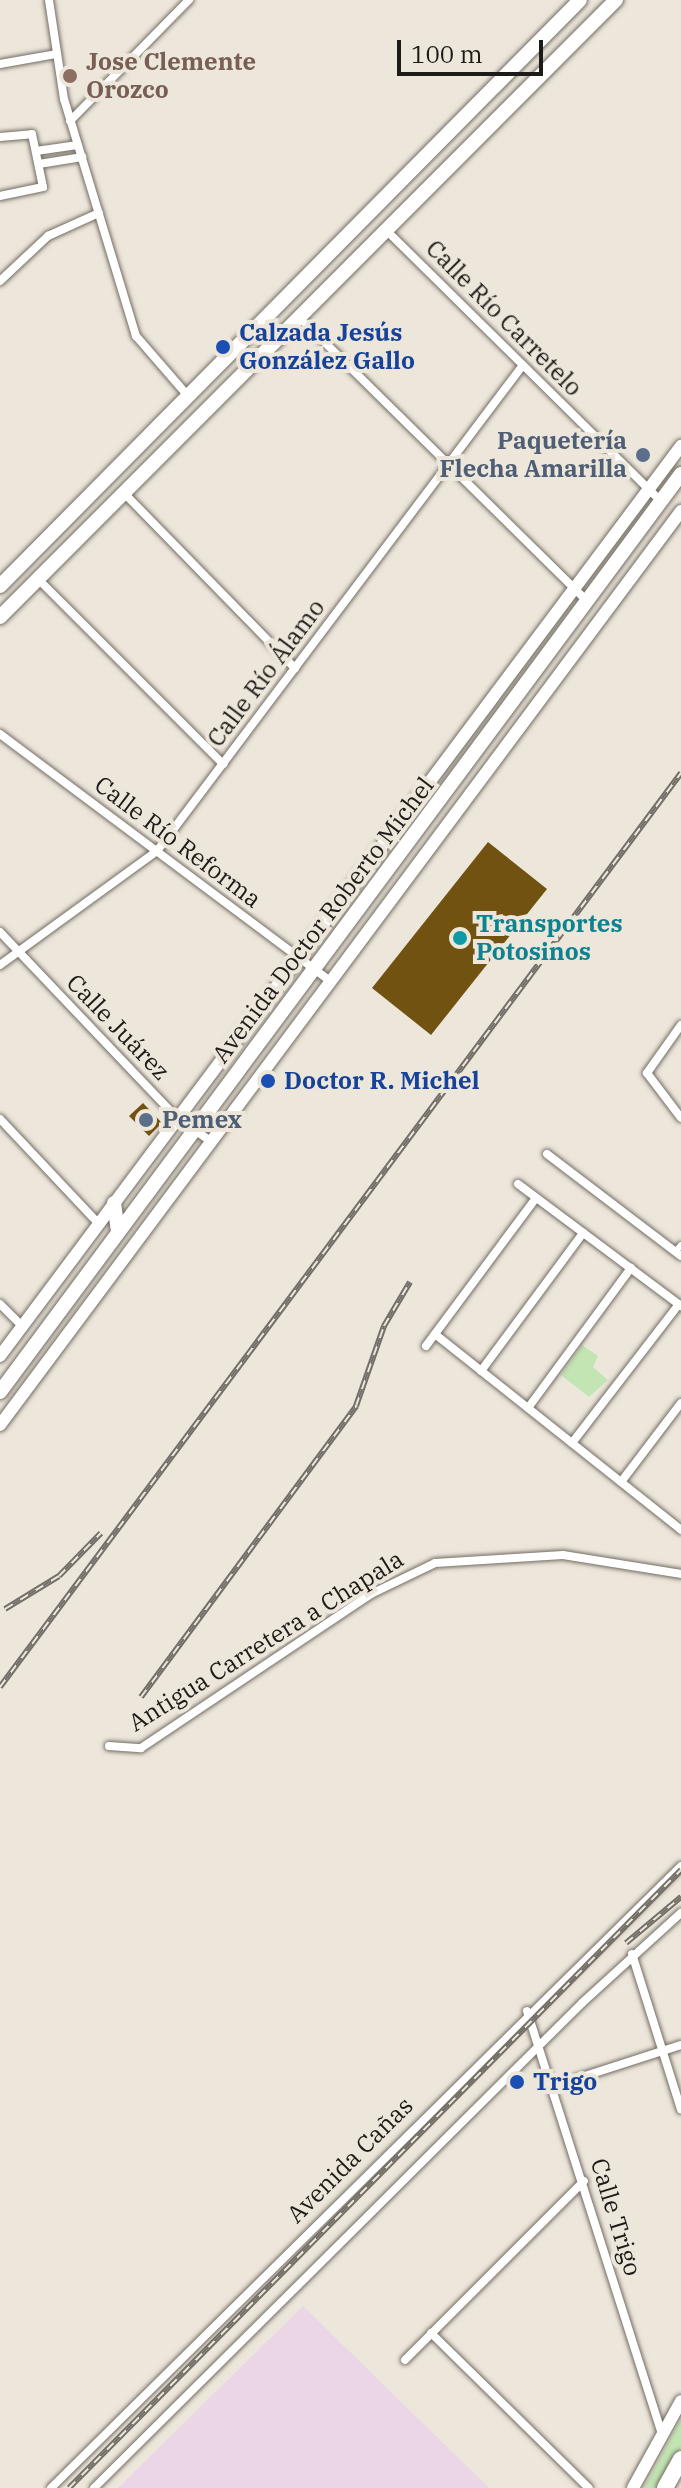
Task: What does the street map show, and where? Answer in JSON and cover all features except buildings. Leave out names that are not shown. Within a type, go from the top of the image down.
[{"type":"highway","points":[[665,2488],[681,2459]]},
{"type":"main road","points":[[0,586],[580,0]]},
{"type":"main road","points":[[0,617],[616,0]]},
{"type":"main road","points":[[298,285],[339,278]]},
{"type":"main road","name":"Avenida Doctor Roberto Michel","points":[[0,1356],[681,446]]},
{"type":"main road","name":"Avenida Doctor Roberto Michel","points":[[0,1392],[681,474]]},
{"type":"main road","name":"Avenida Doctor Roberto Michel","points":[[0,1425],[681,511]]},
{"type":"main road","points":[[114,1203],[118,1232]]},
{"type":"main road","points":[[40,1338],[56,1351]]},
{"type":"main road","points":[[633,2488],[681,2401]]},
{"type":"street","points":[[49,0],[70,121],[139,345],[188,396]]},
{"type":"street","points":[[70,121],[189,0]]},
{"type":"street","points":[[0,64],[57,54]]},
{"type":"street","points":[[0,137],[30,133],[39,164],[41,190],[0,196]]},
{"type":"street","points":[[36,151],[78,145]]},
{"type":"street","points":[[39,164],[82,157]]},
{"type":"street","points":[[0,281],[48,236],[99,213]]},
{"type":"street","name":"Calle Río Carretelo","points":[[387,231],[661,501]]},
{"type":"street","points":[[299,317],[587,602]]},
{"type":"street","name":"Calle Río Álamo","points":[[0,965],[157,851],[523,365]]},
{"type":"street","points":[[124,493],[295,668]]},
{"type":"street","points":[[38,579],[223,764]]},
{"type":"street","name":"Calle Río Reforma","points":[[0,734],[331,982]]},
{"type":"street","name":"Calle Juárez","points":[[0,932],[176,1117],[212,1142]]},
{"type":"street","points":[[681,1025],[647,1073],[681,1118]]},
{"type":"street","points":[[0,1119],[98,1223]]},
{"type":"street","points":[[547,1154],[679,1251]]},
{"type":"street","points":[[518,1184],[680,1305],[572,1443]]},
{"type":"street","points":[[426,1346],[536,1198]]},
{"type":"street","points":[[481,1371],[583,1233]]},
{"type":"street","points":[[528,1408],[631,1268]]},
{"type":"street","points":[[0,1304],[22,1326]]},
{"type":"street","points":[[435,1334],[681,1530]]},
{"type":"street","points":[[621,1482],[681,1403]]},
{"type":"street","name":"Antigua Carretera a Chapala","points":[[109,1746],[141,1748],[371,1594],[435,1563],[563,1555],[681,1574]]},
{"type":"street","name":"Avenida Cañas","points":[[51,2488],[527,2011],[681,1866]]},
{"type":"street","points":[[94,2488],[632,1954],[681,1913]]},
{"type":"street","points":[[632,1954],[681,2109]]},
{"type":"street","name":"Calle Trigo","points":[[527,2011],[541,2044],[662,2435]]},
{"type":"street","points":[[554,2086],[681,2045]]},
{"type":"street","points":[[405,2360],[584,2181]]},
{"type":"street","points":[[431,2333],[589,2488]]},
{"type":"shaded area","points":[[303,2306],[489,2488],[118,2488]]},
{"type":"green space","points":[[582,1345],[598,1356],[593,1367],[608,1380],[589,1397],[561,1375]]},
{"type":"green space","points":[[681,2419],[681,2447],[658,2488],[644,2488]]},
{"type":"railway","points":[[0,1687],[681,773]]},
{"type":"railway","points":[[141,1697],[356,1406],[384,1326],[410,1282]]},
{"type":"railway","points":[[5,1609],[59,1576],[101,1533]]},
{"type":"railway","points":[[69,2488],[681,1870]]},
{"type":"railway","points":[[626,1943],[681,1897]]},
{"type":"place","name":"Jose Clemente Orozco","points":[[70,76]]},
{"type":"place","name":"Calzada Jesús González Gallo","points":[[223,347]]},
{"type":"place","name":"Paquetería Flecha Amarilla","points":[[643,455]]},
{"type":"place","name":"Transportes Potosinos","points":[[460,938]]},
{"type":"place","name":"Doctor R. Michel","points":[[268,1081]]},
{"type":"place","name":"Pemex","points":[[146,1120]]},
{"type":"place","name":"Trigo","points":[[517,2082]]}]
